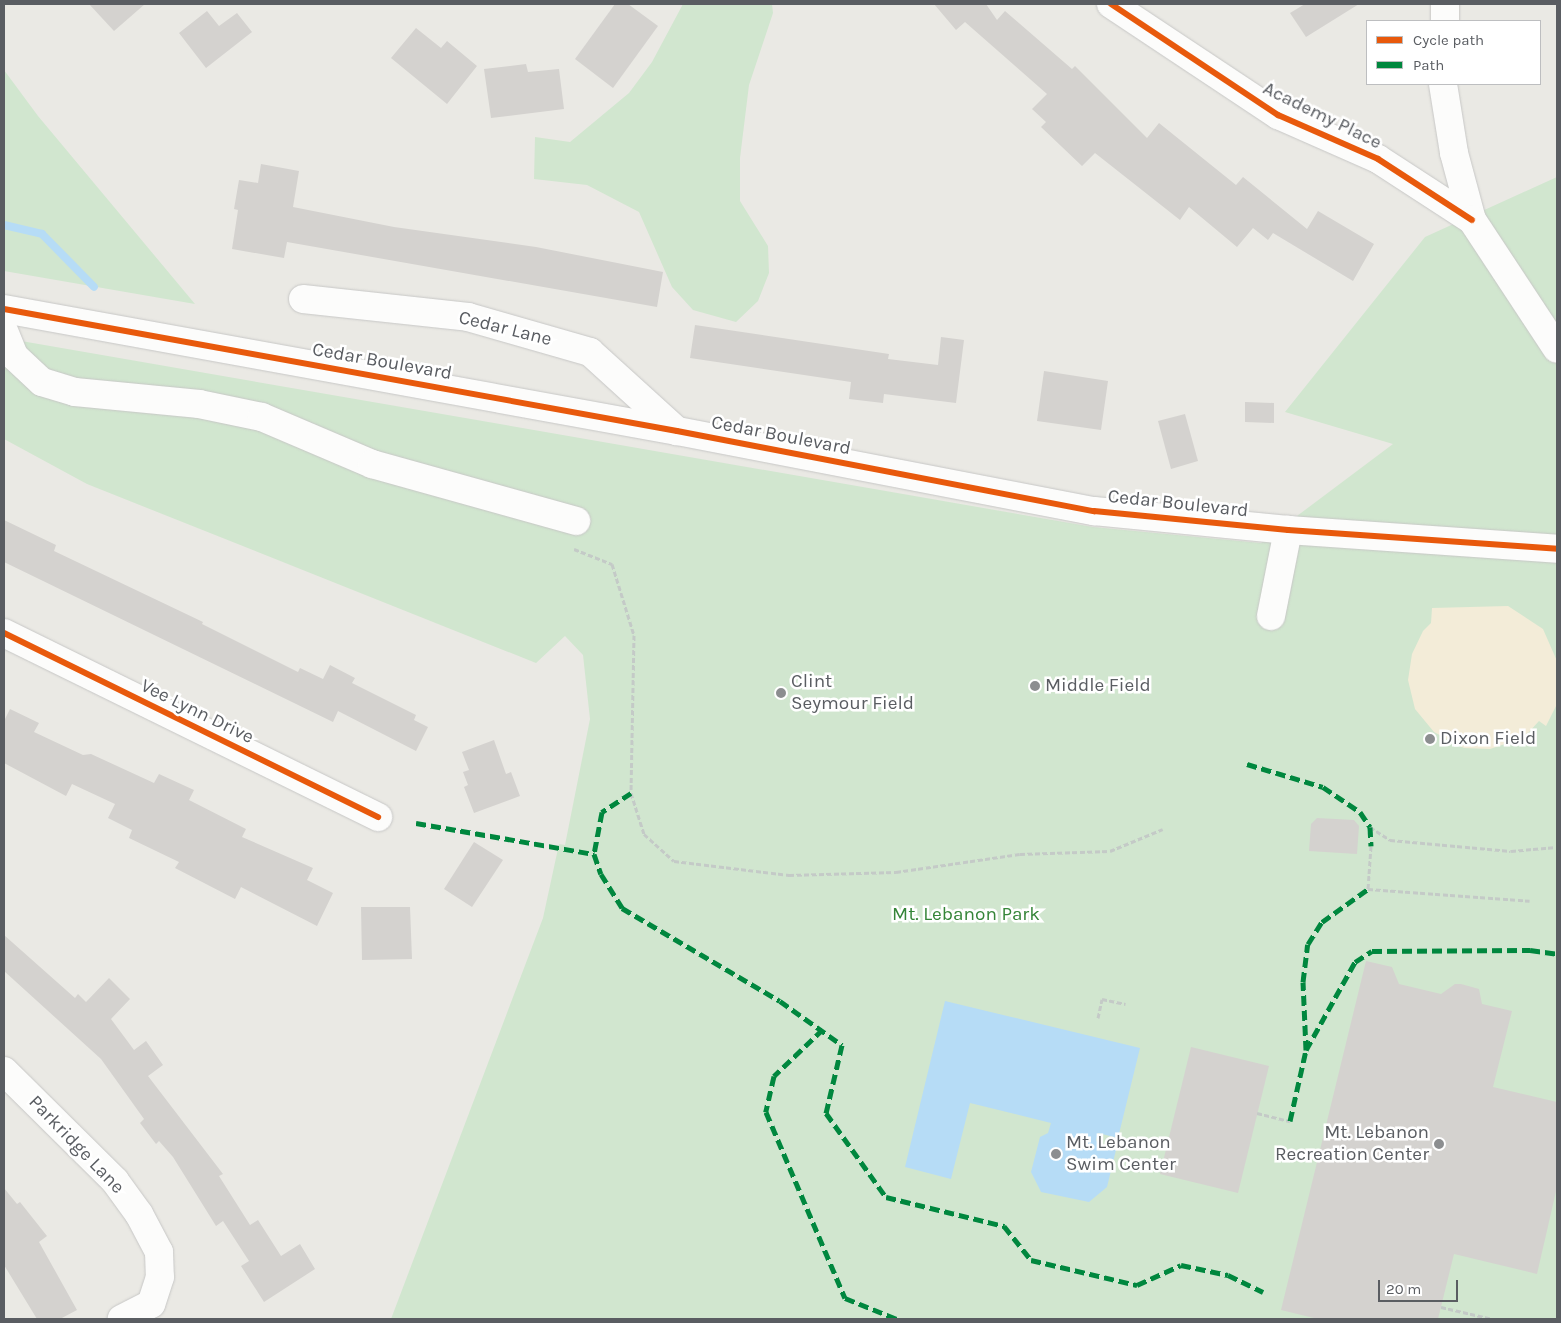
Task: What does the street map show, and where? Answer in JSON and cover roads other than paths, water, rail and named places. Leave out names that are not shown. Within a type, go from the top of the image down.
[{"type":"street","name":"Academy Place","points":[[1111,4],[1278,115],[1378,159],[1472,220]]},
{"type":"street","points":[[1445,4],[1445,20]]},
{"type":"street","points":[[1443,85],[1454,153],[1472,220],[1557,349]]},
{"type":"street","name":"Cedar Lane","points":[[303,299],[468,317],[590,352],[677,431]]},
{"type":"street","name":"Cedar Boulevard","points":[[4,309],[677,431],[1094,511],[1288,530],[1557,548]]},
{"type":"street","points":[[4,331],[14,356],[42,382],[75,392],[199,404],[262,417],[372,464],[576,521]]},
{"type":"street","points":[[1271,616],[1288,530]]},
{"type":"street","name":"Vee Lynn Drive","points":[[4,633],[378,817]]},
{"type":"street","name":"Parkridge Lane","points":[[4,1071],[115,1181],[139,1214],[158,1252],[160,1277],[151,1304],[122,1319]]},
{"type":"water","points":[[945,1001],[1140,1048],[1118,1138],[1098,1133],[1096,1140],[1100,1146],[1116,1150],[1107,1187],[1089,1202],[1041,1192],[1031,1172],[1040,1137],[1048,1133],[1051,1123],[970,1103],[951,1179],[905,1167]]},
{"type":"waterway","points":[[4,225],[42,234],[94,287]]},
{"type":"place","name":"Middle Field","points":[[1035,686]]},
{"type":"place","name":"Clint Seymour Field","points":[[781,693]]},
{"type":"place","name":"Dixon Field","points":[[1430,739]]},
{"type":"place","name":"Mt. Lebanon Recreation Center","points":[[1439,1144]]},
{"type":"place","name":"Mt. Lebanon Swim Center","points":[[1056,1154]]},
{"type":"park label","name":"Mt. Lebanon Park","points":[[966,915]]}]
